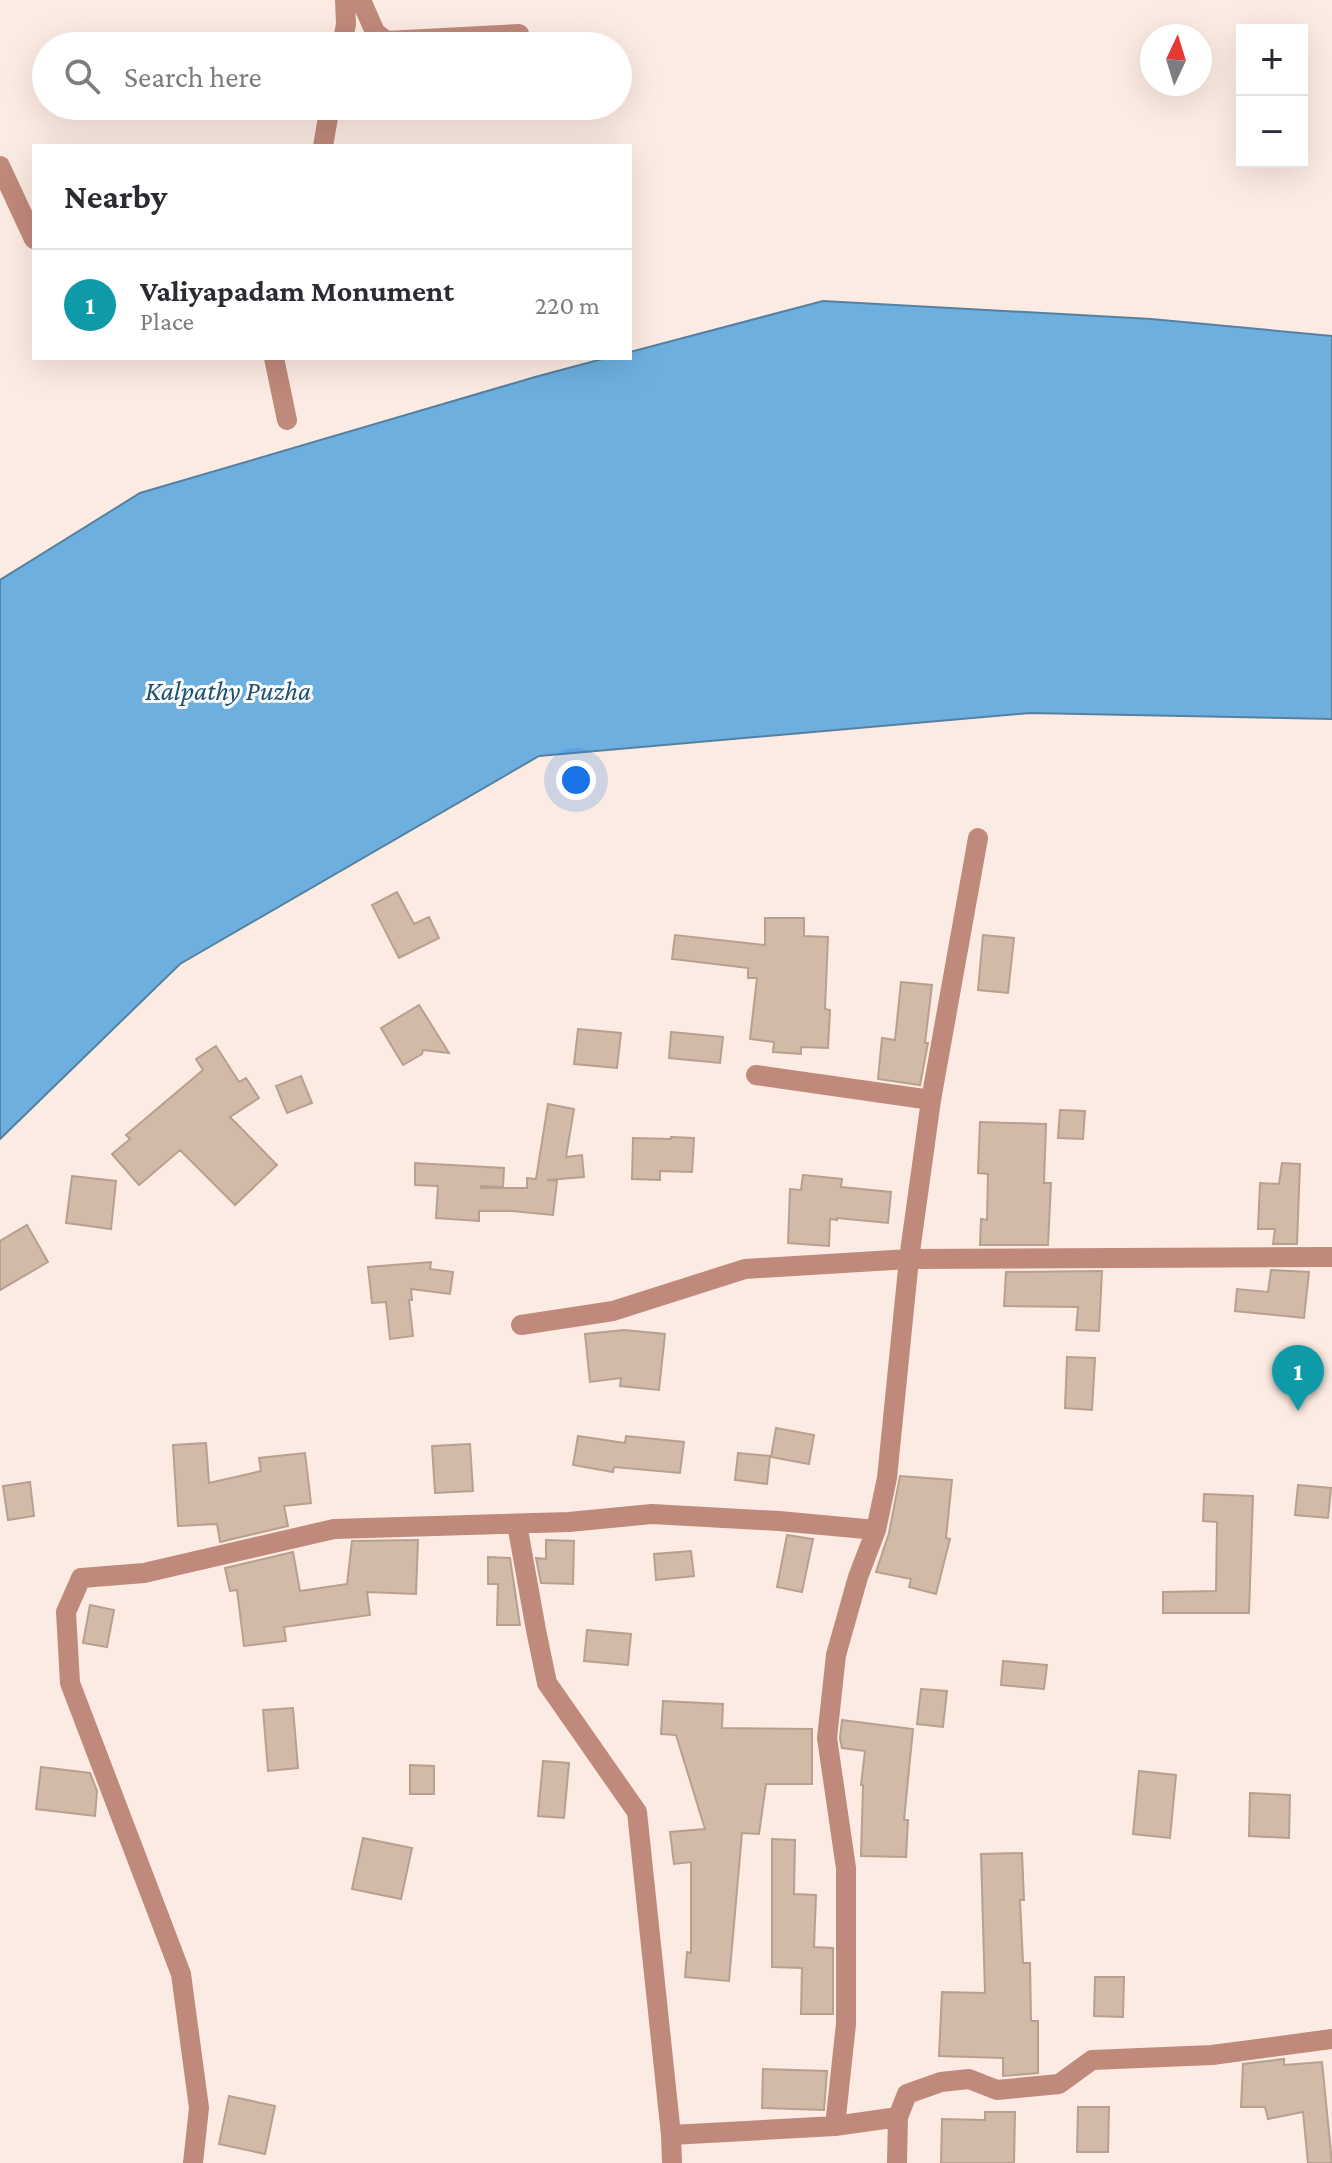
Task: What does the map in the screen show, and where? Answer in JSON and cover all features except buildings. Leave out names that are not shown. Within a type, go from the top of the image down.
[{"type":"street","points":[[345,0],[345,32]]},
{"type":"street","points":[[361,0],[375,32]]},
{"type":"street","points":[[323,144],[328,120]]},
{"type":"street","points":[[0,167],[32,235]]},
{"type":"street","points":[[274,360],[287,420]]},
{"type":"street","points":[[835,2126],[846,2024],[846,1868],[827,1738],[836,1655],[858,1577],[876,1530],[887,1478],[909,1259],[931,1100],[978,838]]},
{"type":"street","points":[[756,1075],[931,1100]]},
{"type":"street","points":[[521,1325],[613,1311],[745,1269],[909,1259],[1332,1257]]},
{"type":"street","points":[[193,2163],[199,2108],[181,1974],[70,1683],[66,1612],[81,1578],[144,1573],[334,1529],[569,1522],[652,1514],[876,1530]]},
{"type":"street","points":[[517,1524],[547,1683],[637,1812],[672,2163]]},
{"type":"street","points":[[897,2163],[898,2117],[907,2094],[941,2082],[969,2079],[997,2090],[1059,2084],[1092,2060],[1212,2055],[1332,2039]]},
{"type":"street","points":[[671,2135],[835,2126],[898,2117]]},
{"type":"water","name":"Kalpathy Puzha","points":[[823,301],[1151,319],[1332,336],[1332,719],[1030,713],[539,756],[180,964],[0,1139],[0,580],[140,493],[535,377],[599,360],[632,360],[632,351]]},
{"type":"place","name":"Valiyapadam Monument","points":[[1298,1411]]}]
